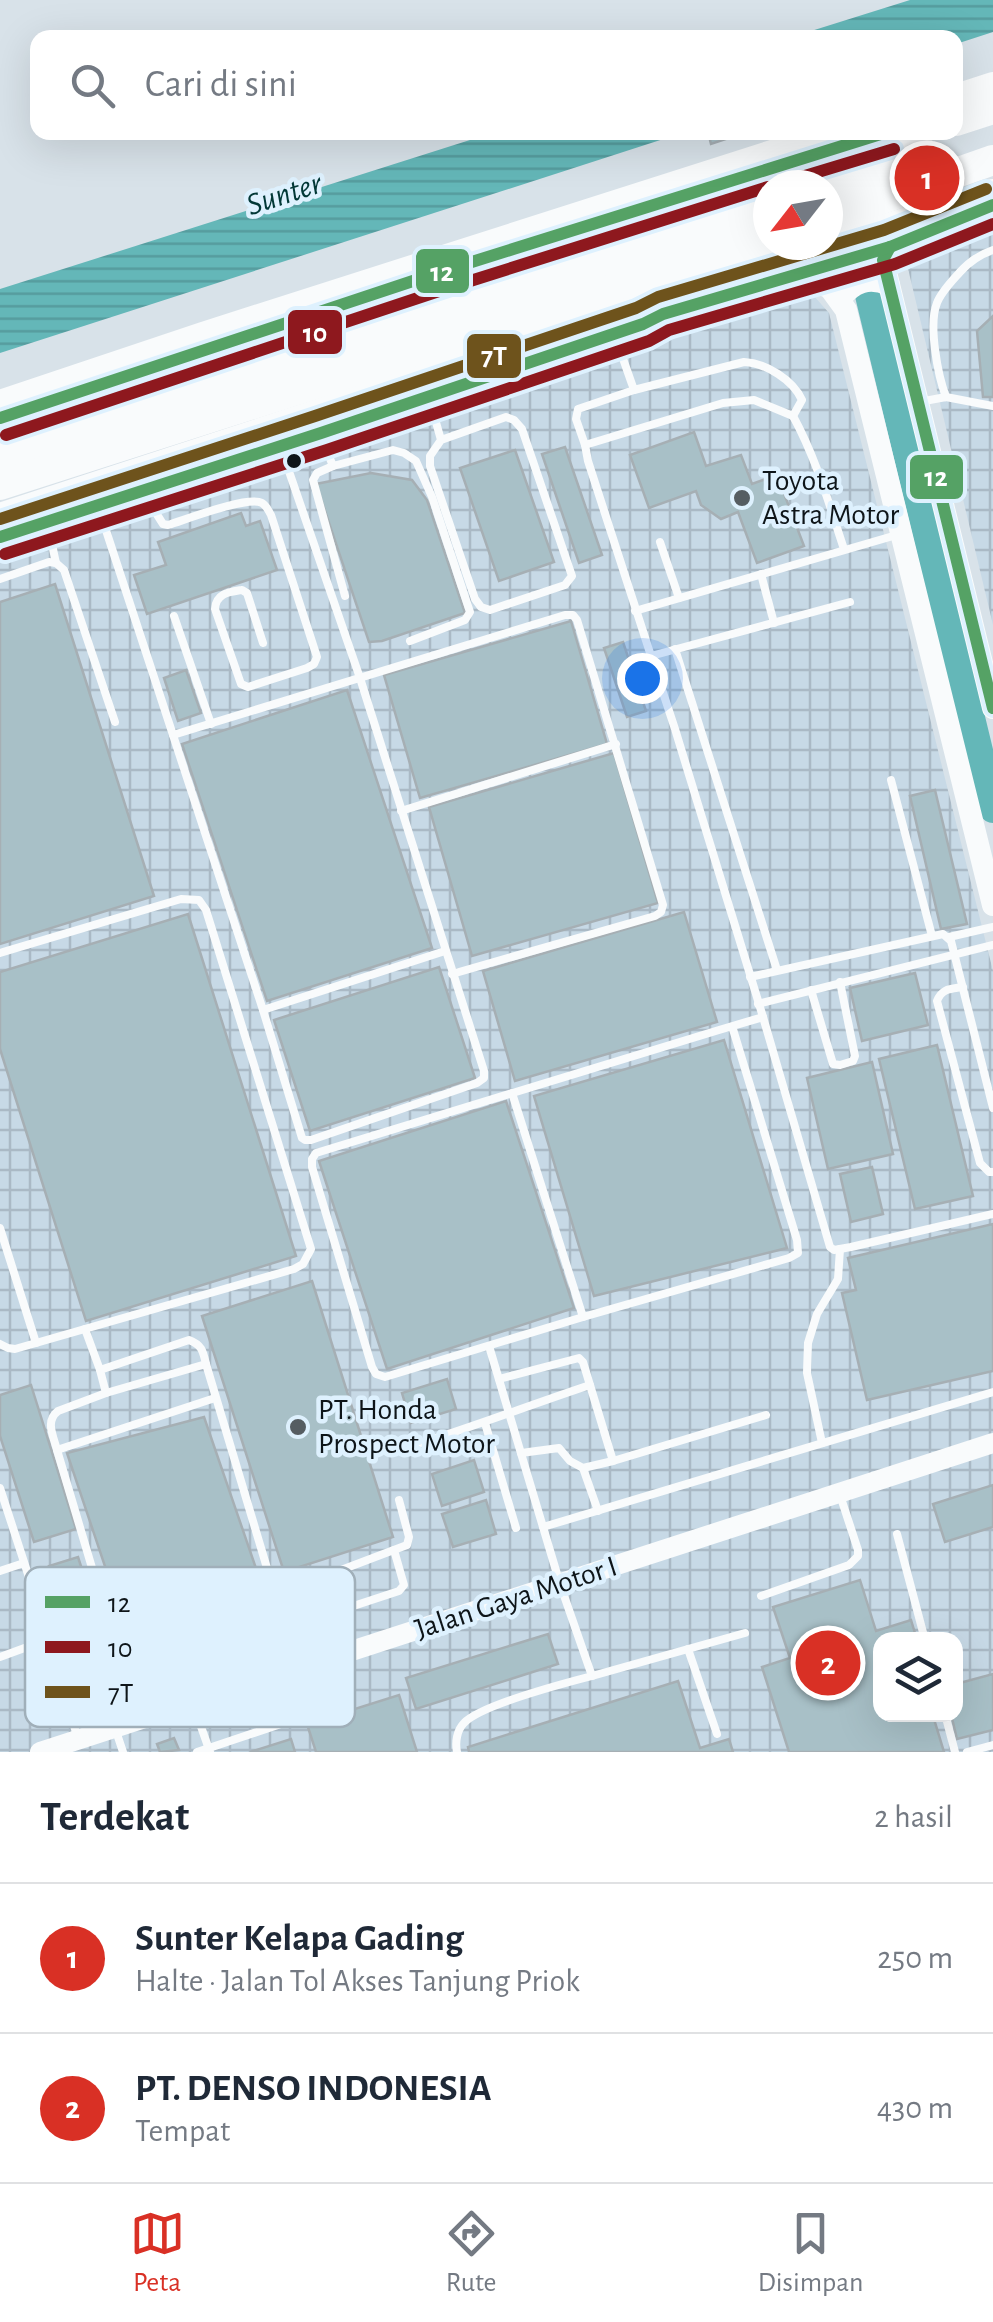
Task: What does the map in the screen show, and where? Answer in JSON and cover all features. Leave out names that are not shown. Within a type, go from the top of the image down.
[{"type":"highway","points":[[963,96],[993,86]]},
{"type":"highway","points":[[963,119],[993,109]]},
{"type":"highway","points":[[843,187],[993,139]]},
{"type":"highway","points":[[0,404],[532,230],[835,140]]},
{"type":"highway","points":[[0,431],[895,140]]},
{"type":"highway","points":[[843,213],[993,160]]},
{"type":"highway","points":[[721,172],[698,190],[690,206],[686,230],[691,254],[714,283],[750,290]]},
{"type":"highway","points":[[643,324],[870,267],[989,208]]},
{"type":"highway","points":[[0,518],[989,208]]},
{"type":"highway","points":[[0,455],[753,215]]},
{"type":"highway","points":[[532,230],[552,228],[587,241],[610,270],[615,294],[611,319],[599,334],[601,337]]},
{"type":"highway","points":[[0,485],[753,244]]},
{"type":"highway","points":[[0,538],[428,397],[664,314],[750,290],[870,267]]},
{"type":"main road","points":[[840,299],[870,267],[918,402],[993,708]]},
{"type":"main road","points":[[813,280],[830,288],[846,310],[993,905]]},
{"type":"street","name":"Jalan Gaya Motor I","points":[[355,1650],[993,1444]]},
{"type":"street","name":"Jalan Gaya Motor I","points":[[40,1752],[119,1727]]},
{"type":"lane","points":[[963,109],[993,99]]},
{"type":"lane","points":[[0,418],[810,150]]},
{"type":"lane","points":[[870,267],[919,234],[989,208],[990,251],[964,266],[936,304],[934,332],[946,397]]},
{"type":"lane","points":[[601,337],[634,390]]},
{"type":"lane","points":[[793,416],[802,400],[800,393],[770,369],[744,362],[634,390],[578,410],[576,419],[679,742],[827,1243],[834,1250],[840,1249],[993,1214]]},
{"type":"lane","points":[[428,397],[441,440]]},
{"type":"lane","points":[[918,402],[946,397],[993,406]]},
{"type":"lane","points":[[585,445],[724,403],[754,400],[793,416],[818,470],[844,549]]},
{"type":"lane","points":[[506,417],[514,420],[522,429],[572,576],[570,581],[490,610],[481,607],[474,599],[430,466],[430,456],[441,440],[506,417]]},
{"type":"lane","points":[[320,433],[333,466]]},
{"type":"lane","points":[[98,506],[302,1138],[311,1140],[477,1083],[484,1078],[484,1071],[360,678],[280,446]]},
{"type":"lane","points":[[345,596],[312,480],[333,466],[393,450],[404,452],[416,461],[424,479],[470,612],[465,620],[410,641]]},
{"type":"lane","points":[[149,489],[156,513],[168,525],[230,505],[256,500],[265,504],[272,515],[317,657],[307,668],[248,686],[242,684],[215,600],[242,590],[247,592],[263,643]]},
{"type":"lane","points":[[47,522],[56,563]]},
{"type":"lane","points":[[636,611],[902,534]]},
{"type":"lane","points":[[660,542],[679,598]]},
{"type":"lane","points":[[0,579],[49,562],[64,570],[115,722]]},
{"type":"lane","points":[[761,574],[774,622]]},
{"type":"lane","points":[[650,656],[850,602]]},
{"type":"lane","points":[[173,735],[564,615],[578,620],[663,905],[655,916],[452,974]]},
{"type":"lane","points":[[174,616],[211,724]]},
{"type":"lane","points":[[675,650],[777,970]]},
{"type":"lane","points":[[401,811],[616,744]]},
{"type":"lane","points":[[891,780],[932,936]]},
{"type":"lane","points":[[0,953],[181,900],[199,900],[206,910],[311,1249],[303,1264],[294,1268],[16,1349],[0,1344]]},
{"type":"lane","points":[[750,977],[932,936],[949,937],[993,927]]},
{"type":"lane","points":[[949,937],[993,1108]]},
{"type":"lane","points":[[758,1004],[993,945]]},
{"type":"lane","points":[[262,1010],[445,951]]},
{"type":"lane","points":[[811,990],[833,1064],[840,1065],[853,1061],[855,1056],[840,982]]},
{"type":"lane","points":[[963,987],[946,989],[937,1000],[980,1163],[993,1172]]},
{"type":"lane","points":[[732,1026],[798,1253],[385,1378],[376,1374],[312,1167],[316,1153],[732,1026],[763,1018]]},
{"type":"lane","points":[[512,1093],[583,1316]]},
{"type":"lane","points":[[0,1228],[36,1343]]},
{"type":"lane","points":[[822,1443],[807,1373],[808,1342],[818,1314],[838,1279],[840,1249]]},
{"type":"lane","points":[[85,1329],[106,1393]]},
{"type":"lane","points":[[100,1370],[189,1340],[198,1343],[266,1567]]},
{"type":"lane","points":[[489,1346],[560,1584],[592,1676]]},
{"type":"lane","points":[[498,1379],[578,1358],[583,1362],[614,1461]]},
{"type":"lane","points":[[91,1567],[56,1450],[52,1416],[58,1410],[106,1393],[206,1364]]},
{"type":"lane","points":[[421,1443],[590,1385]]},
{"type":"lane","points":[[543,1527],[993,1392]]},
{"type":"lane","points":[[56,1450],[215,1398]]},
{"type":"lane","points":[[521,1452],[559,1448],[583,1468],[766,1415]]},
{"type":"lane","points":[[485,1423],[516,1528]]},
{"type":"lane","points":[[583,1468],[598,1511]]},
{"type":"lane","points":[[0,1488],[25,1567]]},
{"type":"lane","points":[[761,1596],[855,1561],[858,1550],[840,1493]]},
{"type":"lane","points":[[351,1567],[407,1544],[410,1537],[399,1500]]},
{"type":"lane","points":[[897,1534],[923,1632]]},
{"type":"lane","points":[[355,1605],[399,1591],[404,1585],[394,1550]]},
{"type":"lane","points":[[0,1571],[24,1563]]},
{"type":"lane","points":[[457,1752],[461,1725],[479,1712],[745,1633]]},
{"type":"lane","points":[[0,1657],[25,1648]]},
{"type":"lane","points":[[688,1649],[717,1734]]},
{"type":"lane","points":[[947,1722],[955,1752]]},
{"type":"lane","points":[[74,1727],[78,1740]]},
{"type":"lane","points":[[197,1752],[275,1727]]},
{"type":"lane","points":[[116,1728],[123,1752]]},
{"type":"lane","points":[[968,1752],[993,1745]]},
{"type":"shaded area","points":[[993,216],[993,625],[905,256]]},
{"type":"shaded area","points":[[814,296],[829,313],[993,971],[993,1752],[0,1752],[0,537]]},
{"type":"water","points":[[910,0],[993,0],[993,32],[963,42],[963,30],[814,30]]},
{"type":"water","points":[[470,140],[660,140],[0,353],[0,289]]},
{"type":"building","points":[[993,316],[993,397],[983,397],[977,331]]},
{"type":"building","name":"Toyota Astra Motor","points":[[694,432],[706,466],[741,455],[752,484],[777,475],[804,546],[757,563],[738,512],[721,519],[701,505],[696,491],[649,508],[630,455]]},
{"type":"building","points":[[565,447],[602,555],[579,563],[542,454]]},
{"type":"building","points":[[515,450],[554,562],[499,581],[460,468]]},
{"type":"building","points":[[371,473],[412,480],[427,500],[465,613],[369,642],[316,484]]},
{"type":"building","points":[[241,513],[246,526],[260,521],[277,570],[147,614],[134,575],[166,565],[158,542]]},
{"type":"building","points":[[55,584],[154,896],[0,944],[0,602]]},
{"type":"building","points":[[571,621],[607,744],[420,798],[384,675]]},
{"type":"building","points":[[623,642],[646,711],[627,717],[604,648]]},
{"type":"building","points":[[186,670],[201,713],[178,721],[164,678]]},
{"type":"building","points":[[347,690],[432,948],[267,1001],[182,744]]},
{"type":"building","points":[[614,753],[658,903],[472,956],[429,807]]},
{"type":"building","points":[[935,790],[967,924],[941,929],[910,796]]},
{"type":"building","points":[[684,912],[717,1022],[515,1081],[483,971]]},
{"type":"building","points":[[188,914],[296,1256],[86,1321],[0,1049],[0,972]]},
{"type":"building","points":[[439,967],[475,1078],[310,1131],[274,1020]]},
{"type":"building","points":[[915,973],[928,1025],[862,1041],[850,988]]},
{"type":"building","points":[[724,1040],[787,1248],[594,1296],[534,1096]]},
{"type":"building","points":[[937,1045],[973,1196],[915,1209],[879,1059]]},
{"type":"building","points":[[872,1062],[893,1154],[828,1169],[807,1078]]},
{"type":"building","points":[[506,1101],[574,1308],[387,1369],[319,1161]]},
{"type":"building","points":[[872,1167],[883,1214],[851,1222],[840,1174]]},
{"type":"building","points":[[993,1224],[993,1371],[867,1400],[842,1293],[856,1290],[848,1258]]},
{"type":"building","name":"PT. Honda Prospect Motor","points":[[312,1281],[393,1537],[300,1567],[282,1567],[202,1316]]},
{"type":"building","points":[[447,1379],[456,1409],[411,1423],[402,1393]]},
{"type":"building","points":[[31,1385],[76,1529],[34,1542],[0,1436],[0,1395]]},
{"type":"building","points":[[204,1417],[256,1567],[105,1567],[67,1453]]},
{"type":"building","points":[[474,1460],[484,1492],[442,1506],[432,1474]]},
{"type":"building","points":[[993,1485],[993,1527],[945,1542],[933,1504]]},
{"type":"building","points":[[486,1500],[496,1534],[453,1547],[442,1514]]},
{"type":"building","points":[[78,1557],[81,1567],[49,1567]]},
{"type":"building","points":[[860,1580],[876,1631],[911,1620],[915,1632],[873,1632],[873,1722],[935,1722],[944,1752],[789,1752],[762,1667],[790,1658],[773,1607]]},
{"type":"building","points":[[548,1634],[558,1664],[416,1709],[406,1678]]},
{"type":"building","points":[[993,1674],[993,1730],[957,1739],[953,1722],[963,1722],[963,1682]]},
{"type":"building","points":[[678,1681],[700,1748],[729,1739],[733,1752],[469,1752],[468,1747]]},
{"type":"building","points":[[399,1695],[417,1752],[316,1752],[308,1727],[355,1727],[355,1709]]},
{"type":"building","points":[[174,1738],[179,1750],[160,1752],[157,1744]]},
{"type":"building","points":[[291,1739],[295,1752],[250,1752]]},
{"type":"waterway","points":[[854,233],[993,809]]},
{"type":"transit line","name":"12","points":[[0,418],[443,271],[861,140]]},
{"type":"transit line","name":"10","points":[[825,170],[894,149]]},
{"type":"transit line","name":"7T","points":[[0,519],[636,308],[658,297],[884,230],[986,189]]},
{"type":"transit line","name":"10","points":[[6,435],[753,192]]},
{"type":"transit line","name":"12","points":[[0,537],[321,433],[663,314],[890,247],[993,205]]},
{"type":"transit line","name":"10","points":[[5,554],[327,450],[649,341],[669,330],[895,264],[993,224]]},
{"type":"transit line","name":"12","points":[[890,247],[883,260],[993,708]]},
{"type":"place","name":"Sunter Kelapa Gading","points":[[927,178]]},
{"type":"place","name":"Toyota Astra Motor","points":[[742,498]]},
{"type":"place","name":"PT. Honda Prospect Motor","points":[[298,1427]]},
{"type":"place","name":"PT. DENSO INDONESIA","points":[[828,1663]]},
{"type":"water label","name":"Sunter","points":[[284,194]]}]
